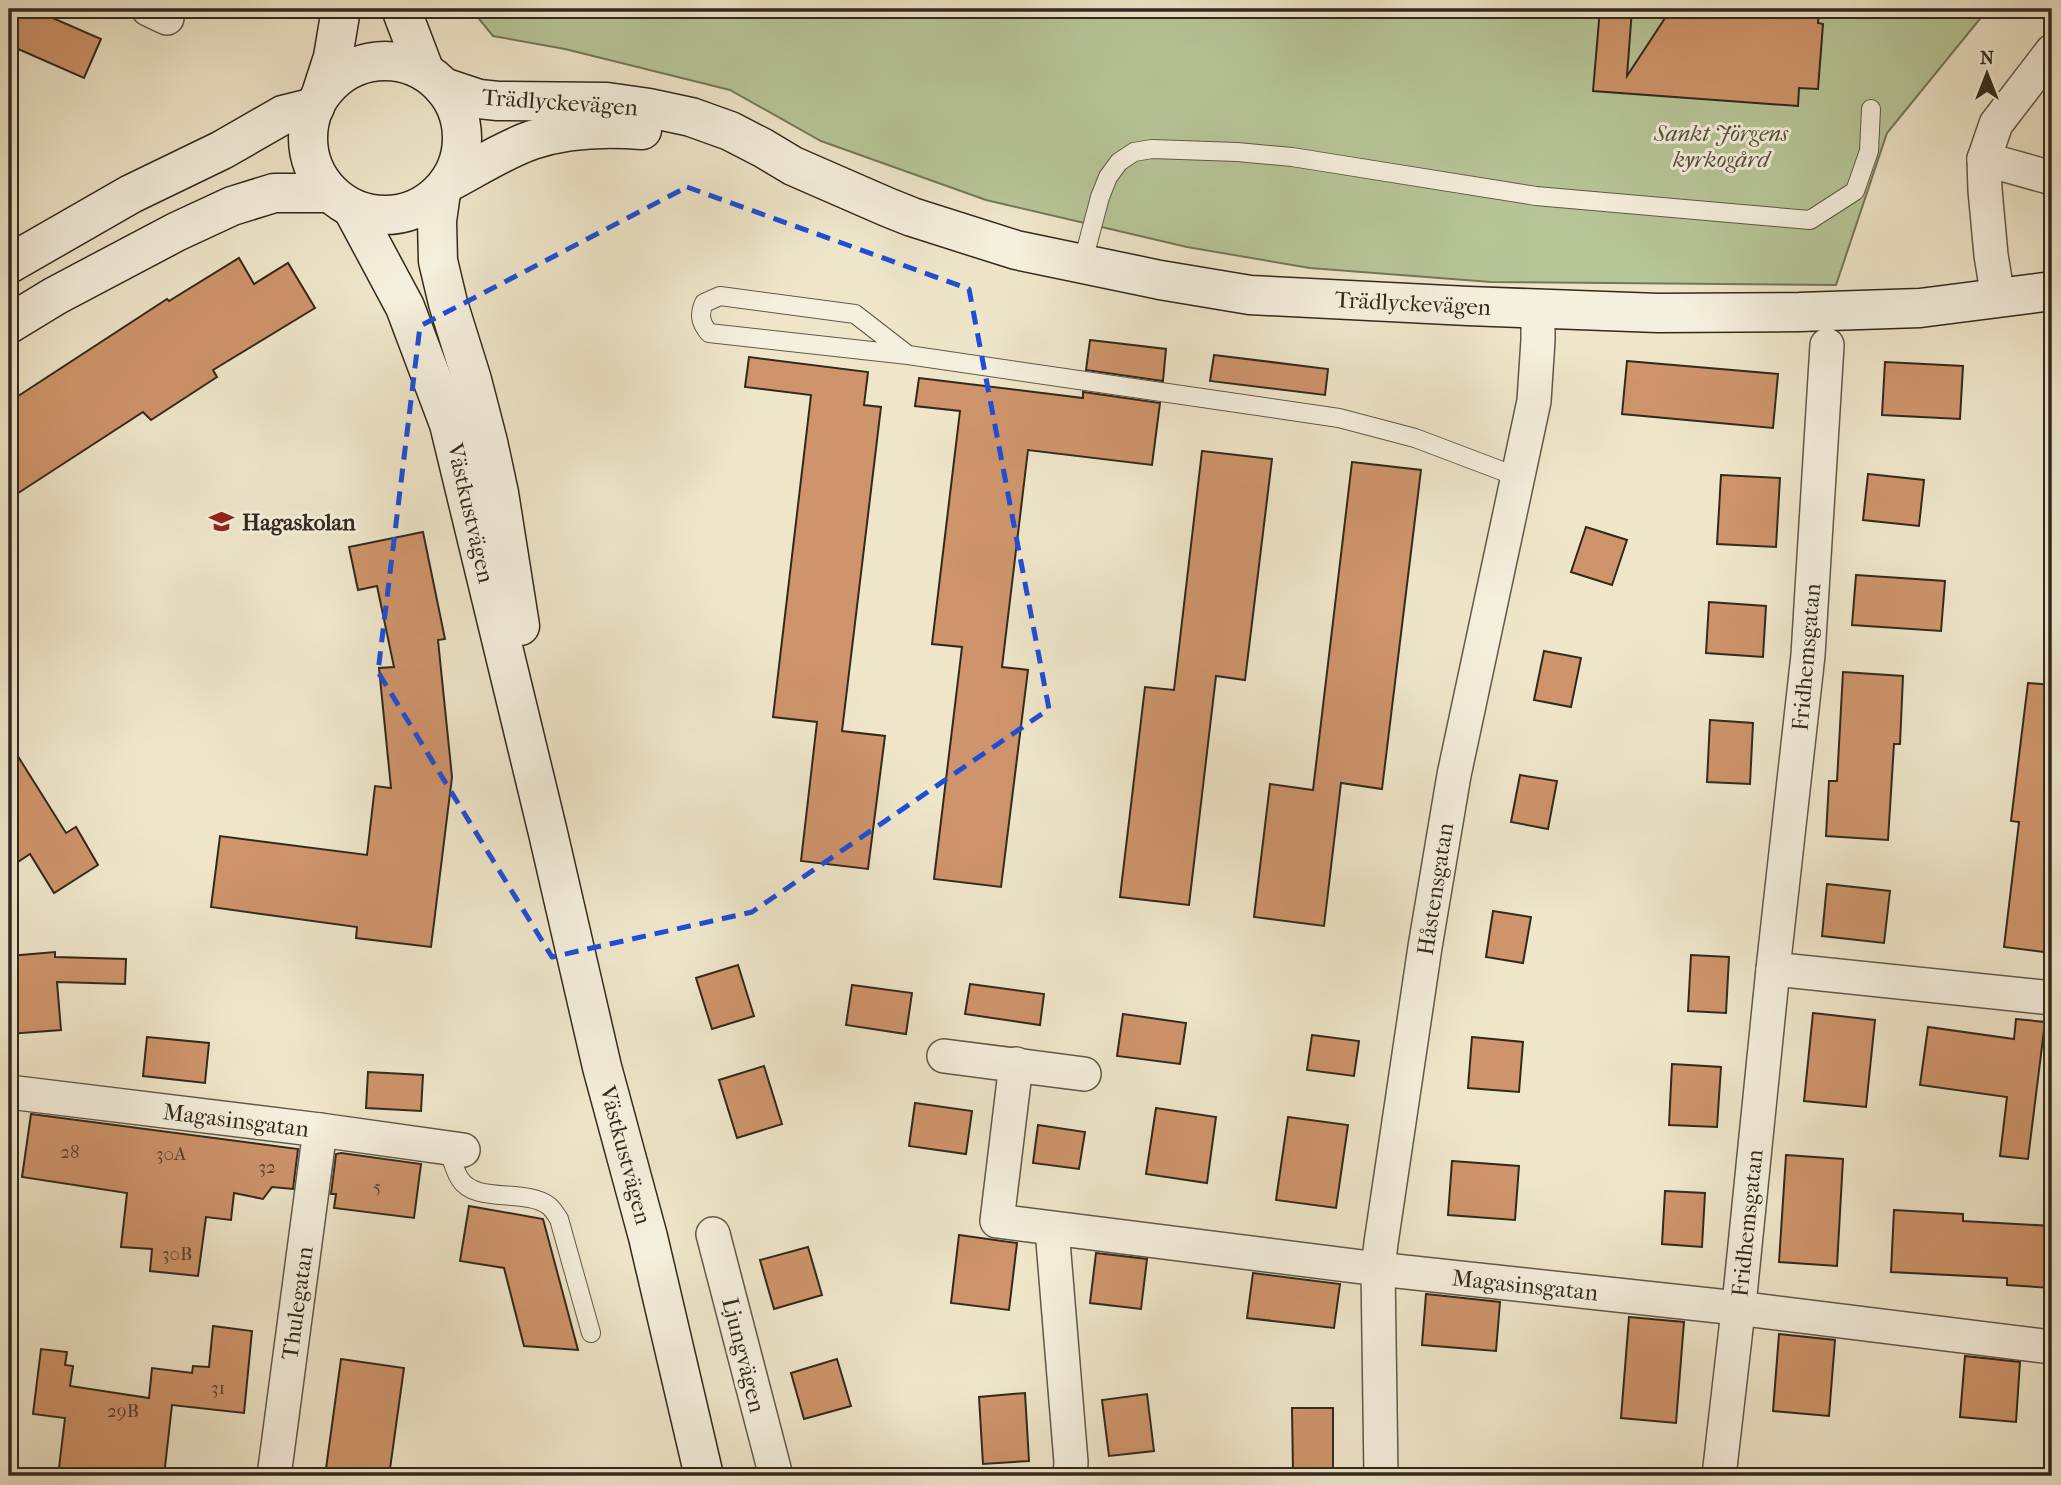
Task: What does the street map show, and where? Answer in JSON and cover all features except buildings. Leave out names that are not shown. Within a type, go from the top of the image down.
[{"type":"street","points":[[341,9],[333,57],[310,122],[308,137],[309,152],[317,174],[341,200]]},
{"type":"street","points":[[9,324],[55,296],[176,232],[232,206],[274,193],[341,200],[367,213],[383,215],[414,210],[428,202],[445,187],[460,159],[462,133],[457,108],[434,80],[401,9]]},
{"type":"street","points":[[1998,298],[1984,190],[1984,159],[1996,124],[2052,51]]},
{"type":"street","points":[[9,264],[131,194],[222,150],[283,115],[318,101],[332,82],[361,65],[377,61],[402,63],[434,80]]},
{"type":"street","name":"Trädlyckevägen","points":[[434,80],[479,99],[607,102],[691,117],[730,131],[793,166],[912,217],[1016,250],[1250,295],[1658,313],[1920,308],[2052,291]]},
{"type":"street","name":"Trädlyckevägen","points":[[445,187],[503,153],[532,140],[591,128],[647,131],[793,166]]},
{"type":"street","points":[[1984,159],[2052,178]]},
{"type":"street","name":"Västkustvägen","points":[[445,187],[437,221],[438,261],[472,380],[499,493],[515,587],[548,833]]},
{"type":"street","name":"Västkustvägen","points":[[341,200],[405,307],[449,424],[602,1067],[648,1237],[704,1476]]},
{"type":"street","name":"Håstensgatan","points":[[1381,1476],[1378,1269],[1454,775],[1534,401],[1538,308]]},
{"type":"street","name":"Fridhemsgatan","points":[[1719,1476],[1808,655],[1827,345]]},
{"type":"street","points":[[1773,969],[2052,998]]},
{"type":"street","points":[[944,1056],[1084,1074]]},
{"type":"street","name":"Magasinsgatan","points":[[1016,1064],[997,1222],[2052,1347]]},
{"type":"street","name":"Magasinsgatan","points":[[9,1092],[455,1149]]},
{"type":"street","name":"Thulegatan","points":[[274,1476],[320,1130]]},
{"type":"street","points":[[1052,1230],[1072,1462],[1070,1476]]},
{"type":"street","name":"Ljungvägen","points":[[713,1234],[776,1476]]},
{"type":"lane","points":[[1083,265],[1100,197],[1108,177],[1119,162],[1134,152],[1143,150],[1225,151],[1292,157],[1536,195],[1810,220],[1854,191],[1869,151],[1871,109]]},
{"type":"lane","points":[[908,355],[855,314],[720,296],[704,303],[700,312],[700,321],[709,333],[908,355],[1339,418],[1415,438],[1518,477]]},
{"type":"lane","points":[[455,1149],[460,1180],[471,1190],[537,1200],[550,1206],[559,1219],[591,1333]]},
{"type":"highlighted area","points":[[687,187],[969,289],[1049,709],[752,912],[552,957],[378,672],[420,326]]},
{"type":"green space","name":"Sankt Jörgens kyrkogård","points":[[471,9],[1988,9],[1887,133],[1836,285],[1491,282],[1310,268],[1187,247],[986,200],[821,141],[730,90],[565,49],[493,36]]},
{"type":"place","name":"Hagaskolan","points":[[222,522]]}]
